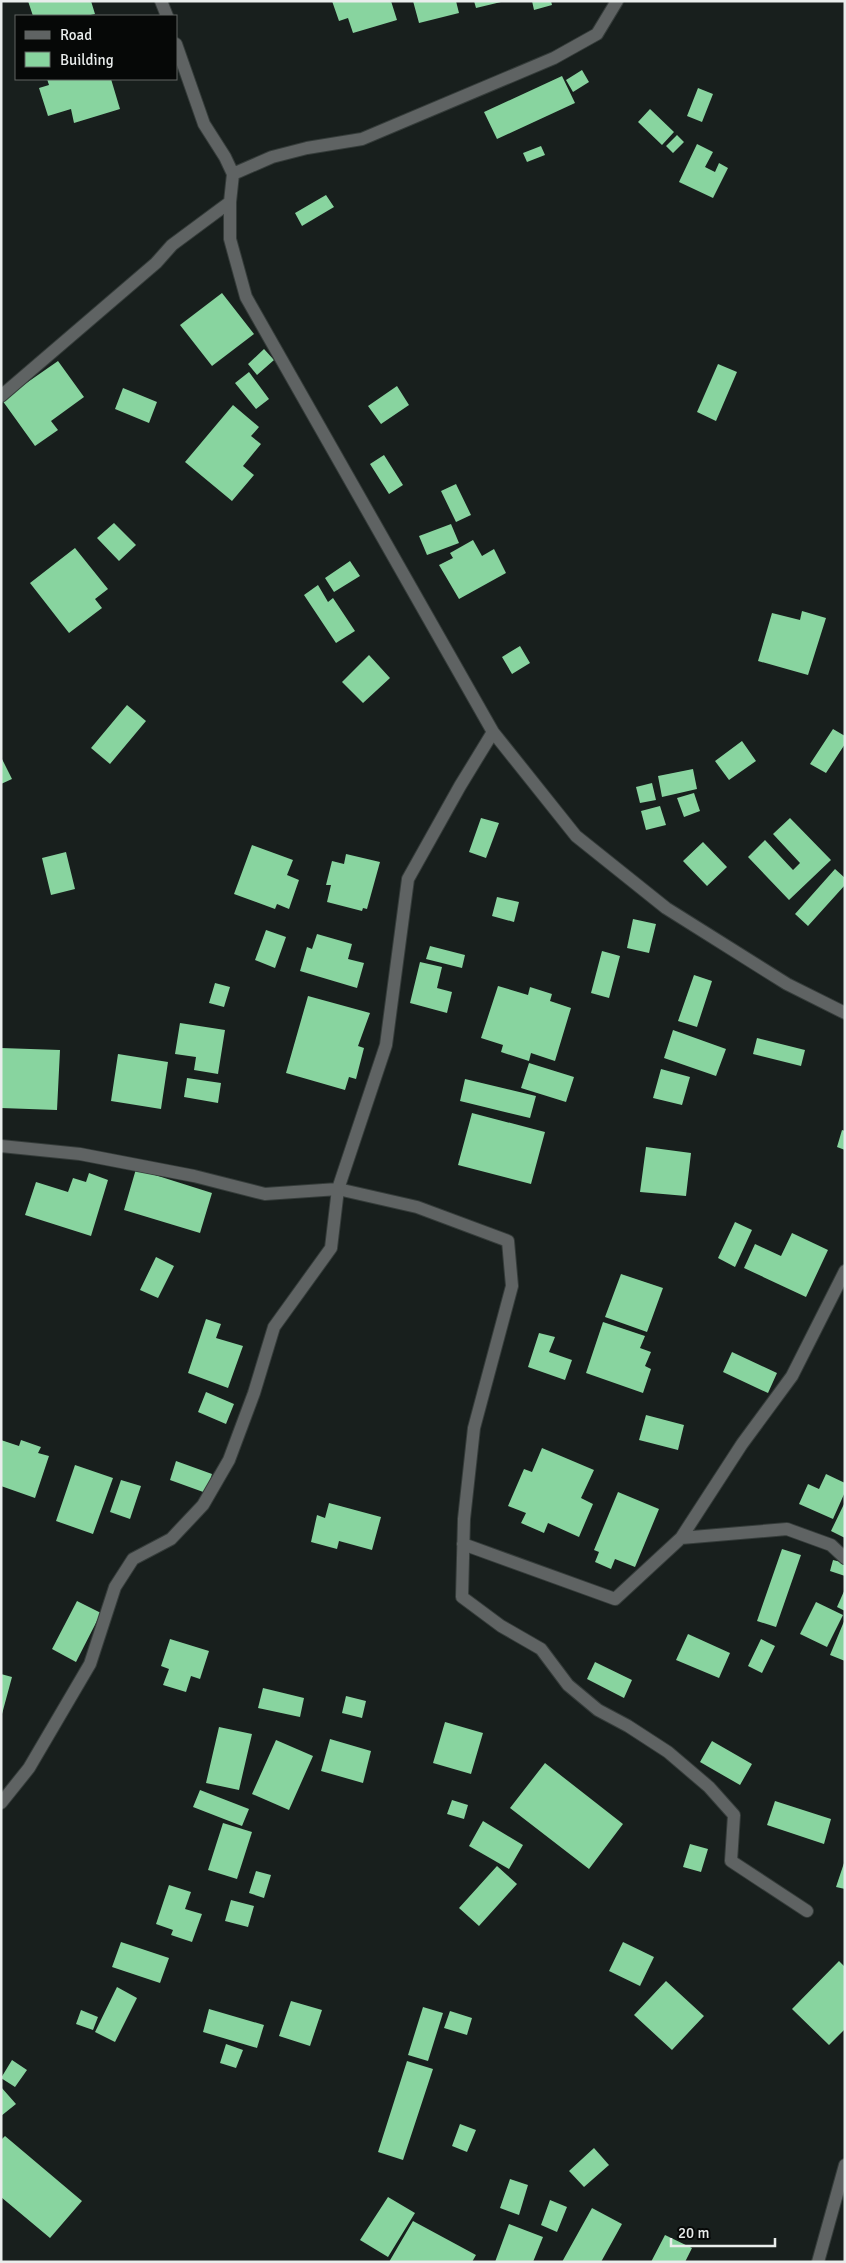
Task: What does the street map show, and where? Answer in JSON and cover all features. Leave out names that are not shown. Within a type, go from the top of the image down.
[{"type":"street","points":[[161,1],[167,15]]},
{"type":"street","points":[[233,174],[281,155],[362,139],[554,58],[597,34],[617,1]]},
{"type":"street","points":[[178,50],[204,124],[233,174],[230,202],[230,239],[246,296],[493,732],[576,836],[666,908],[787,984],[845,1013]]},
{"type":"street","points":[[1,396],[136,282],[172,245],[230,202]]},
{"type":"street","points":[[1,1803],[29,1768],[90,1664],[115,1588],[133,1559],[171,1539],[203,1505],[229,1460],[254,1393],[274,1327],[330,1248],[338,1189],[386,1045],[408,879],[460,786],[493,732]]},
{"type":"street","points":[[1,1146],[80,1154],[194,1176],[265,1194],[338,1189],[417,1207],[508,1241],[512,1286],[474,1428],[463,1544],[462,1598],[501,1626],[541,1649],[568,1685],[598,1710],[628,1726],[668,1752],[709,1786],[734,1815],[731,1861],[807,1911]]},
{"type":"street","points":[[463,1544],[615,1599],[681,1538],[742,1444],[792,1376],[845,1272]]},
{"type":"street","points":[[681,1538],[787,1529],[831,1545],[845,1558]]},
{"type":"street","points":[[818,2262],[845,2165]]},
{"type":"building","points":[[28,1],[91,1],[95,14],[90,15],[33,15]]},
{"type":"building","points":[[332,1],[391,1],[397,20],[353,33],[348,18],[339,21]]},
{"type":"building","points":[[413,1],[456,1],[459,13],[419,23]]},
{"type":"building","points":[[474,1],[501,1],[501,2],[476,8]]},
{"type":"building","points":[[532,1],[551,1],[552,5],[534,10]]},
{"type":"building","points":[[582,70],[589,82],[573,92],[566,80]]},
{"type":"building","points":[[562,76],[575,103],[497,139],[484,112]]},
{"type":"building","points":[[47,80],[111,80],[120,109],[74,123],[71,109],[48,116],[39,88],[49,85]]},
{"type":"building","points":[[698,88],[713,94],[702,122],[687,116]]},
{"type":"building","points":[[650,109],[674,132],[662,145],[638,122]]},
{"type":"building","points":[[677,135],[684,142],[673,153],[666,146]]},
{"type":"building","points":[[697,144],[713,152],[705,167],[715,172],[719,163],[728,168],[713,198],[679,182]]},
{"type":"building","points":[[541,146],[545,155],[527,162],[523,153]]},
{"type":"building","points":[[326,195],[334,207],[302,226],[295,213]]},
{"type":"building","points":[[222,293],[254,334],[212,366],[180,325]]},
{"type":"building","points":[[264,349],[274,360],[257,375],[248,364]]},
{"type":"building","points":[[58,361],[84,397],[51,421],[58,430],[35,446],[2,400]]},
{"type":"building","points":[[718,364],[737,372],[716,421],[697,412]]},
{"type":"building","points":[[249,372],[269,399],[256,409],[235,383]]},
{"type":"building","points":[[397,386],[409,405],[381,424],[368,406]]},
{"type":"building","points":[[123,388],[157,402],[149,423],[115,409]]},
{"type":"building","points":[[233,405],[259,427],[251,436],[261,444],[243,466],[254,475],[232,501],[185,462]]},
{"type":"building","points":[[384,455],[403,485],[389,494],[370,464]]},
{"type":"building","points":[[456,484],[471,515],[456,522],[441,491]]},
{"type":"building","points":[[114,523],[136,545],[119,561],[97,538]]},
{"type":"building","points":[[451,524],[459,543],[427,555],[419,536]]},
{"type":"building","points":[[473,540],[482,556],[494,549],[506,573],[459,599],[439,565],[453,558],[450,553]]},
{"type":"building","points":[[75,548],[108,589],[95,599],[102,608],[69,633],[30,583]]},
{"type":"building","points":[[350,561],[360,576],[334,592],[325,578]]},
{"type":"building","points":[[318,585],[328,602],[333,598],[355,631],[336,643],[304,595]]},
{"type":"building","points":[[802,611],[826,618],[808,675],[758,661],[772,613],[800,620]]},
{"type":"building","points":[[520,646],[530,663],[512,674],[502,657]]},
{"type":"building","points":[[369,655],[390,678],[363,703],[342,682]]},
{"type":"building","points":[[127,705],[146,721],[110,764],[91,748]]},
{"type":"building","points":[[833,729],[845,736],[845,744],[826,773],[810,764]]},
{"type":"building","points":[[742,741],[756,761],[729,780],[715,761]]},
{"type":"building","points":[[1,757],[12,779],[1,784]]},
{"type":"building","points":[[693,769],[697,789],[662,797],[658,776]]},
{"type":"building","points":[[652,783],[656,800],[640,803],[636,787]]},
{"type":"building","points":[[694,793],[700,811],[684,817],[677,798]]},
{"type":"building","points":[[660,806],[666,825],[646,830],[641,811]]},
{"type":"building","points":[[481,818],[499,823],[486,858],[469,852]]},
{"type":"building","points":[[790,818],[831,860],[789,900],[748,857],[765,840],[793,870],[800,863],[773,834]]},
{"type":"building","points":[[703,842],[727,867],[707,886],[683,861]]},
{"type":"building","points":[[252,845],[293,860],[287,875],[299,880],[289,909],[277,904],[275,909],[234,894]]},
{"type":"building","points":[[66,852],[75,889],[51,895],[42,858]]},
{"type":"building","points":[[346,854],[380,862],[367,909],[363,908],[362,911],[327,902],[331,885],[326,885],[332,861],[344,864]]},
{"type":"building","points":[[835,869],[845,878],[845,885],[808,926],[795,914]]},
{"type":"building","points":[[497,897],[519,902],[514,922],[492,916]]},
{"type":"building","points":[[633,919],[656,924],[649,953],[627,948]]},
{"type":"building","points":[[266,930],[286,937],[275,968],[255,960]]},
{"type":"building","points":[[317,934],[352,944],[348,959],[364,963],[357,988],[300,971],[307,947],[312,949]]},
{"type":"building","points":[[430,946],[465,955],[462,968],[426,959]]},
{"type":"building","points":[[602,951],[620,956],[609,998],[591,993]]},
{"type":"building","points":[[420,962],[442,967],[437,988],[452,992],[447,1013],[410,1003]]},
{"type":"building","points":[[694,975],[712,981],[697,1027],[678,1021]]},
{"type":"building","points":[[215,983],[230,987],[224,1007],[209,1003]]},
{"type":"building","points":[[498,986],[528,995],[530,987],[552,994],[550,1001],[571,1008],[555,1061],[531,1053],[529,1061],[501,1052],[503,1045],[481,1038]]},
{"type":"building","points":[[308,996],[370,1013],[358,1046],[364,1048],[356,1079],[349,1077],[345,1090],[286,1073]]},
{"type":"building","points":[[180,1023],[225,1030],[218,1074],[194,1070],[196,1057],[175,1054]]},
{"type":"building","points":[[673,1030],[726,1049],[716,1076],[664,1058]]},
{"type":"building","points":[[757,1038],[805,1050],[801,1066],[753,1054]]},
{"type":"building","points":[[1,1048],[60,1050],[57,1110],[1,1108]]},
{"type":"building","points":[[118,1054],[168,1062],[161,1109],[111,1101]]},
{"type":"building","points":[[529,1063],[574,1077],[566,1102],[521,1088]]},
{"type":"building","points":[[661,1069],[690,1077],[682,1105],[653,1098]]},
{"type":"building","points":[[187,1078],[221,1083],[218,1103],[184,1097]]},
{"type":"building","points":[[465,1079],[536,1096],[530,1118],[460,1101]]},
{"type":"building","points":[[472,1113],[545,1132],[531,1184],[458,1165]]},
{"type":"building","points":[[842,1130],[845,1131],[845,1150],[837,1147]]},
{"type":"building","points":[[646,1147],[691,1153],[686,1196],[640,1192]]},
{"type":"building","points":[[136,1169],[212,1193],[200,1233],[124,1210]]},
{"type":"building","points":[[89,1173],[108,1180],[91,1236],[25,1215],[36,1182],[68,1192],[73,1178],[86,1182]]},
{"type":"building","points":[[735,1222],[752,1230],[735,1267],[718,1258]]},
{"type":"building","points":[[792,1233],[828,1250],[806,1297],[744,1268],[755,1244],[781,1256]]},
{"type":"building","points":[[156,1257],[174,1266],[158,1298],[140,1290]]},
{"type":"building","points":[[621,1274],[663,1288],[647,1332],[605,1317]]},
{"type":"building","points":[[206,1319],[221,1324],[216,1338],[243,1346],[228,1388],[188,1373]]},
{"type":"building","points":[[603,1322],[645,1336],[640,1348],[651,1352],[645,1366],[651,1369],[643,1393],[586,1373]]},
{"type":"building","points":[[539,1333],[555,1337],[549,1352],[572,1360],[565,1380],[528,1367]]},
{"type":"building","points":[[732,1352],[777,1373],[768,1393],[723,1372]]},
{"type":"building","points":[[206,1392],[234,1404],[226,1424],[198,1412]]},
{"type":"building","points":[[646,1415],[684,1425],[678,1450],[639,1440]]},
{"type":"building","points":[[1,1440],[19,1446],[21,1440],[41,1447],[38,1453],[49,1456],[35,1498],[1,1486]]},
{"type":"building","points":[[542,1448],[594,1470],[581,1498],[593,1504],[579,1537],[548,1523],[544,1533],[521,1523],[526,1513],[508,1506],[524,1469],[532,1472]]},
{"type":"building","points":[[176,1461],[212,1474],[206,1493],[170,1480]]},
{"type":"building","points":[[75,1465],[113,1478],[93,1534],[56,1521]]},
{"type":"building","points":[[826,1474],[845,1483],[845,1492],[833,1519],[799,1504],[808,1484],[819,1489]]},
{"type":"building","points":[[121,1480],[141,1486],[130,1519],[110,1512]]},
{"type":"building","points":[[618,1492],[659,1509],[635,1567],[615,1559],[611,1569],[595,1562],[599,1552],[594,1550]]},
{"type":"building","points":[[845,1502],[845,1538],[831,1531]]},
{"type":"building","points":[[329,1503],[381,1517],[372,1550],[339,1541],[337,1549],[311,1542],[317,1515],[325,1518]]},
{"type":"building","points":[[782,1549],[801,1555],[776,1627],[757,1621]]},
{"type":"building","points":[[833,1560],[845,1563],[845,1576],[830,1571]]},
{"type":"building","points":[[845,1589],[845,1611],[837,1607]]},
{"type":"building","points":[[77,1601],[101,1613],[76,1662],[52,1649]]},
{"type":"building","points":[[816,1602],[843,1615],[827,1647],[800,1634]]},
{"type":"building","points":[[845,1619],[845,1661],[830,1655]]},
{"type":"building","points":[[688,1634],[730,1653],[719,1678],[676,1660]]},
{"type":"building","points":[[170,1639],[209,1651],[200,1679],[191,1676],[186,1692],[163,1685],[169,1669],[161,1666]]},
{"type":"building","points":[[761,1639],[775,1646],[762,1673],[748,1666]]},
{"type":"building","points":[[595,1662],[632,1680],[624,1698],[587,1679]]},
{"type":"building","points":[[1,1674],[12,1677],[2,1714],[1,1714]]},
{"type":"building","points":[[263,1688],[304,1698],[300,1717],[258,1708]]},
{"type":"building","points":[[346,1696],[366,1701],[362,1718],[342,1713]]},
{"type":"building","points":[[445,1722],[483,1733],[471,1774],[433,1763]]},
{"type":"building","points":[[219,1727],[252,1734],[239,1790],[206,1783]]},
{"type":"building","points":[[330,1739],[371,1751],[363,1783],[321,1771]]},
{"type":"building","points":[[276,1740],[313,1756],[289,1810],[252,1794]]},
{"type":"building","points":[[712,1741],[752,1764],[740,1785],[700,1762]]},
{"type":"building","points":[[545,1763],[623,1824],[589,1869],[510,1808]]},
{"type":"building","points":[[200,1790],[249,1809],[242,1826],[193,1807]]},
{"type":"building","points":[[452,1800],[468,1805],[464,1819],[447,1814]]},
{"type":"building","points":[[775,1801],[831,1819],[824,1844],[767,1825]]},
{"type":"building","points":[[483,1821],[523,1845],[509,1869],[469,1846]]},
{"type":"building","points":[[223,1823],[252,1832],[237,1879],[208,1870]]},
{"type":"building","points":[[690,1844],[708,1849],[701,1872],[683,1867]]},
{"type":"building","points":[[845,1860],[845,1889],[836,1887]]},
{"type":"building","points":[[497,1866],[517,1884],[479,1926],[459,1908]]},
{"type":"building","points":[[256,1871],[271,1875],[264,1898],[249,1893]]},
{"type":"building","points":[[169,1885],[191,1892],[185,1909],[202,1914],[192,1942],[171,1935],[173,1930],[156,1924]]},
{"type":"building","points":[[231,1900],[254,1906],[248,1927],[225,1921]]},
{"type":"building","points":[[121,1942],[169,1958],[160,1983],[112,1967]]},
{"type":"building","points":[[623,1942],[654,1957],[640,1986],[609,1971]]},
{"type":"building","points":[[839,1961],[845,1967],[845,2029],[829,2045],[792,2009]]},
{"type":"building","points":[[666,1981],[704,2016],[672,2050],[634,2015]]},
{"type":"building","points":[[117,1987],[137,1998],[115,2042],[95,2032]]},
{"type":"building","points":[[291,2001],[322,2010],[310,2046],[279,2036]]},
{"type":"building","points":[[423,2007],[443,2013],[428,2061],[408,2055]]},
{"type":"building","points":[[209,2009],[264,2025],[257,2048],[203,2032]]},
{"type":"building","points":[[81,2010],[98,2017],[93,2030],[76,2024]]},
{"type":"building","points":[[450,2011],[472,2018],[467,2035],[444,2028]]},
{"type":"building","points":[[226,2044],[243,2050],[236,2068],[220,2063]]},
{"type":"building","points":[[12,2060],[27,2070],[15,2087],[1,2078]]},
{"type":"building","points":[[407,2061],[433,2069],[403,2160],[378,2152]]},
{"type":"building","points":[[1,2087],[16,2104],[1,2116]]},
{"type":"building","points":[[460,2124],[476,2130],[467,2152],[452,2146]]},
{"type":"building","points":[[5,2136],[82,2201],[50,2238],[1,2197],[1,2140]]},
{"type":"building","points":[[594,2148],[609,2165],[584,2187],[569,2171]]},
{"type":"building","points":[[510,2179],[528,2185],[519,2215],[500,2208]]},
{"type":"building","points":[[388,2197],[415,2213],[388,2257],[360,2240]]},
{"type":"building","points":[[550,2200],[567,2207],[557,2232],[541,2225]]},
{"type":"building","points":[[592,2208],[622,2224],[601,2262],[562,2262]]},
{"type":"building","points":[[413,2221],[476,2255],[472,2262],[389,2262]]},
{"type":"building","points":[[509,2224],[543,2237],[533,2262],[495,2262]]},
{"type":"building","points":[[665,2235],[692,2248],[685,2262],[651,2262]]}]
